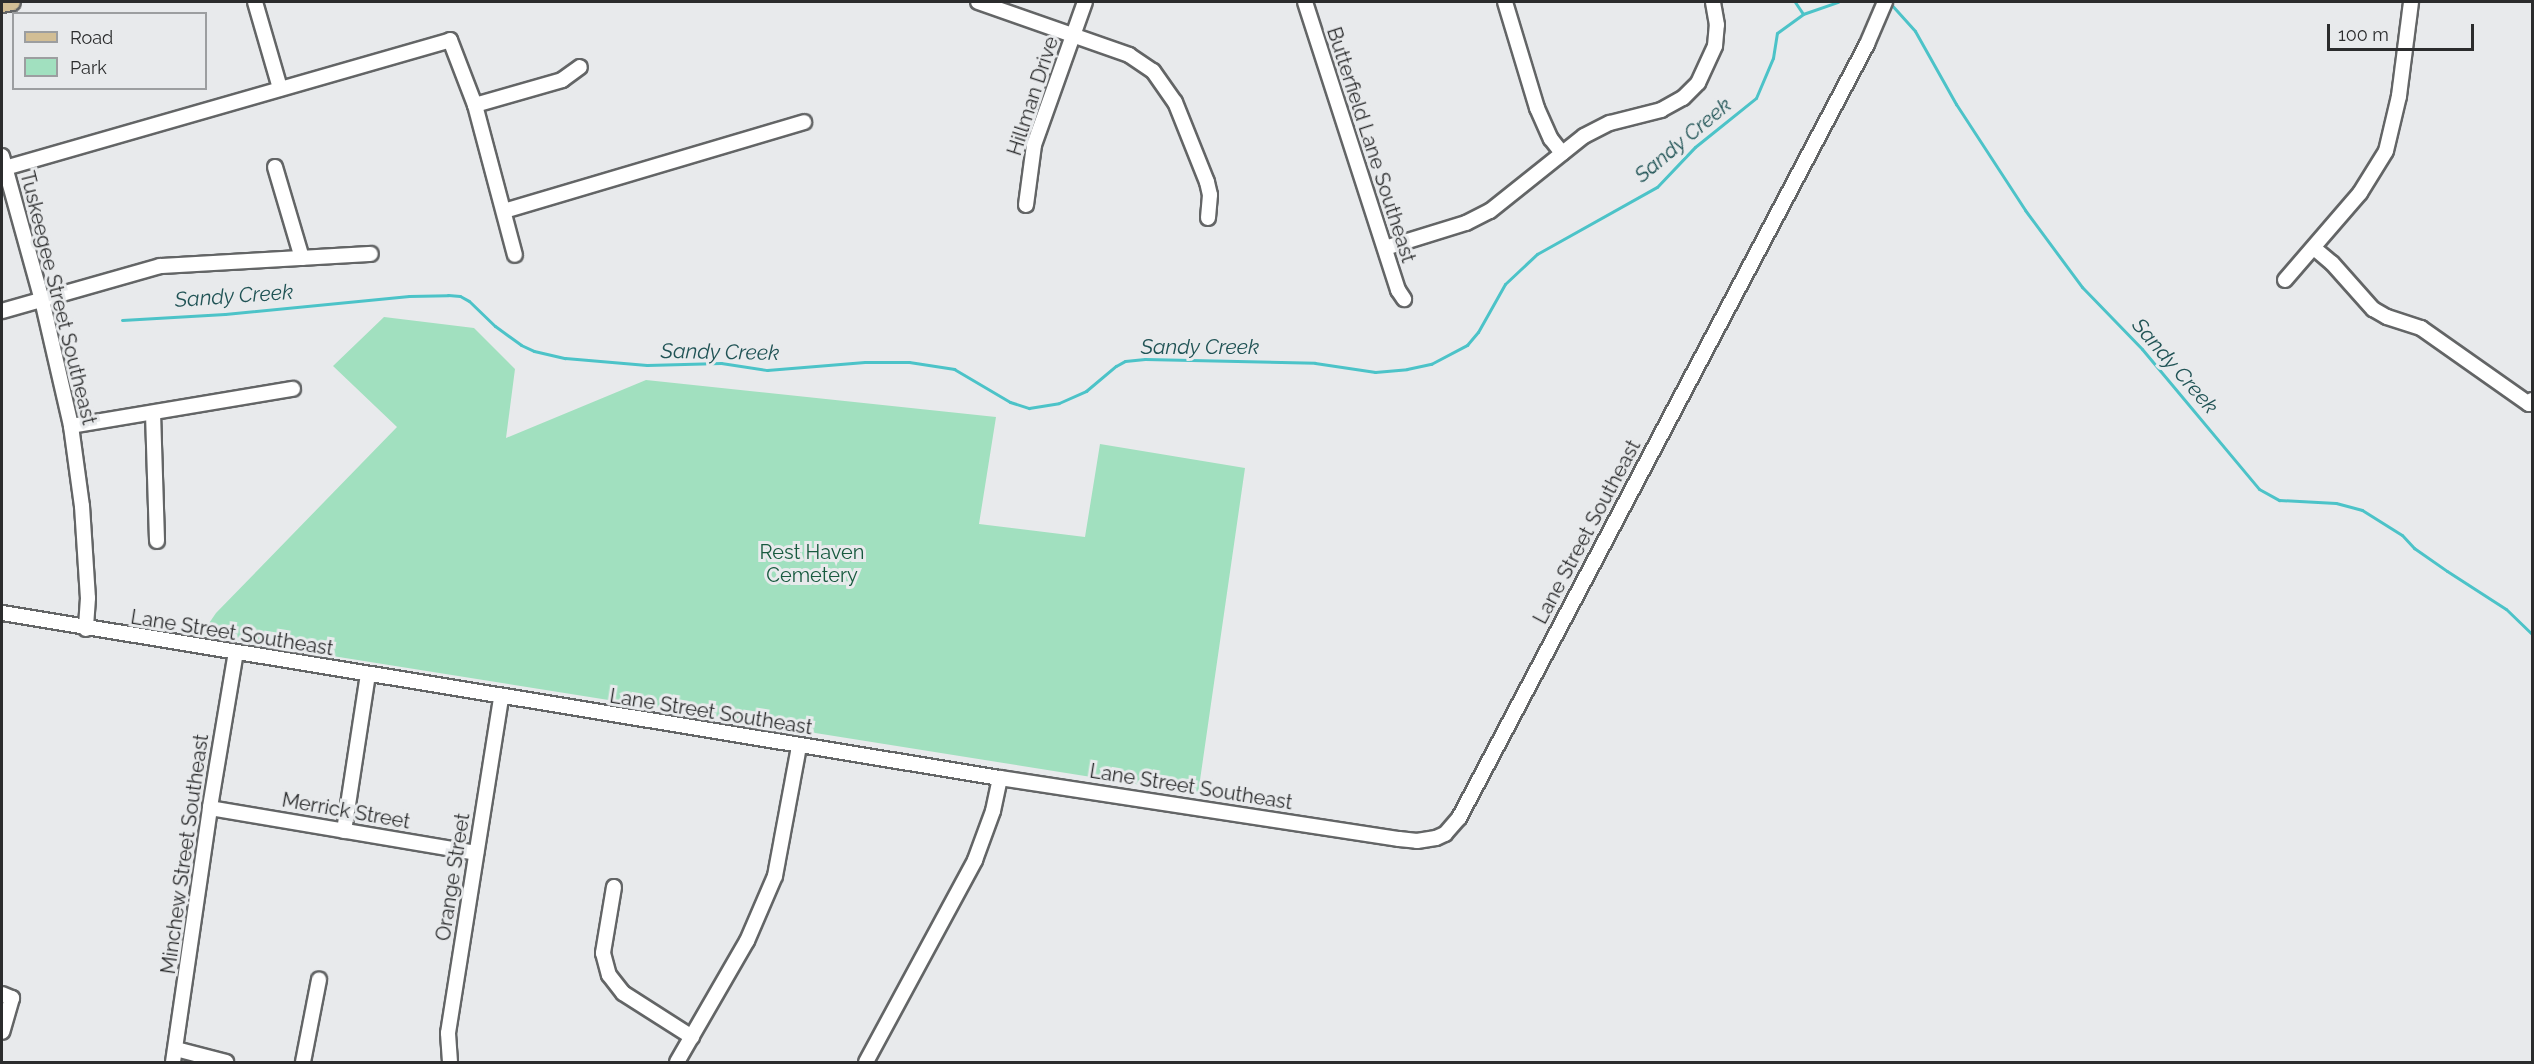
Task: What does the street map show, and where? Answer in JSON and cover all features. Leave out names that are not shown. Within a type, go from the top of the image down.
[{"type":"main road","points":[[2,4],[12,2]]},
{"type":"street","points":[[255,2],[280,88]]},
{"type":"street","points":[[978,2],[1129,55],[1153,70],[1164,82],[1175,102],[1207,182],[1210,201],[1208,218]]},
{"type":"street","name":"Hillman Drive","points":[[1026,205],[1034,145],[1085,2]]},
{"type":"street","name":"Butterfield Lane Southeast","points":[[1305,2],[1398,290],[1404,299]]},
{"type":"street","points":[[1505,2],[1537,108],[1551,139],[1562,153]]},
{"type":"street","points":[[1385,248],[1466,223],[1491,211],[1562,153],[1598,128],[1661,110],[1688,94],[1698,82],[1715,46],[1717,25],[1713,2]]},
{"type":"street","name":"Lane Street Southeast","points":[[2,614],[799,746],[1399,839],[1417,841],[1445,834],[1459,818],[1867,44],[1884,2]]},
{"type":"street","points":[[2285,280],[2370,180],[2386,151],[2399,96],[2410,2]]},
{"type":"street","points":[[3,162],[450,40],[475,105],[515,255]]},
{"type":"street","points":[[475,105],[562,80],[580,67]]},
{"type":"street","points":[[504,211],[804,122]]},
{"type":"street","name":"Tuskeegee Street Southeast","points":[[3,162],[42,300],[71,426],[82,506],[88,598],[86,629]]},
{"type":"street","points":[[274,167],[302,258]]},
{"type":"street","points":[[2314,248],[2332,263],[2373,309],[2387,317],[2421,328],[2529,404],[2532,400]]},
{"type":"street","points":[[2,311],[160,266],[372,254]]},
{"type":"street","points":[[71,426],[293,388]]},
{"type":"street","points":[[153,413],[157,541]]},
{"type":"street","name":"Minchew Street Southeast","points":[[174,1056],[210,808],[236,652]]},
{"type":"street","points":[[344,831],[368,675]]},
{"type":"street","name":"Orange Street","points":[[450,1062],[447,1033],[501,697]]},
{"type":"street","points":[[677,1062],[747,941],[775,876],[799,746]]},
{"type":"street","points":[[866,1062],[975,861],[993,811],[1000,778]]},
{"type":"street","name":"Merrick Street","points":[[210,808],[476,853]]},
{"type":"street","points":[[614,886],[603,952],[609,975],[623,993],[692,1037]]},
{"type":"street","points":[[303,1062],[319,980]]},
{"type":"street","points":[[2,1032],[7,996]]},
{"type":"street","points":[[174,1056],[226,1062]]},
{"type":"green space","name":"Rest Haven Cemetery","points":[[384,317],[474,328],[515,369],[506,438],[646,380],[996,417],[979,524],[1085,537],[1100,444],[1245,468],[1198,794],[201,635],[216,613],[397,427],[333,366]]},
{"type":"waterway","points":[[1795,2],[1803,14]]},
{"type":"waterway","name":"Sandy Creek","points":[[122,320],[225,314],[409,296],[460,296],[521,345],[534,351],[565,358],[647,365],[721,363],[767,370],[865,362],[909,362],[954,369],[1010,402],[1029,408],[1059,403],[1086,391],[1125,361],[1145,359],[1315,363],[1375,372],[1407,369],[1431,364],[1467,345],[1478,332],[1505,284],[1537,254],[1657,187],[1695,147],[1756,98],[1773,58],[1777,33],[1803,14],[1838,2]]},
{"type":"waterway","name":"Sandy Creek","points":[[1889,2],[1915,31],[1956,104],[2025,210],[2082,287],[2142,349],[2259,489],[2279,500],[2336,503],[2362,510],[2402,535],[2414,548],[2447,571],[2506,609],[2532,634]]}]
